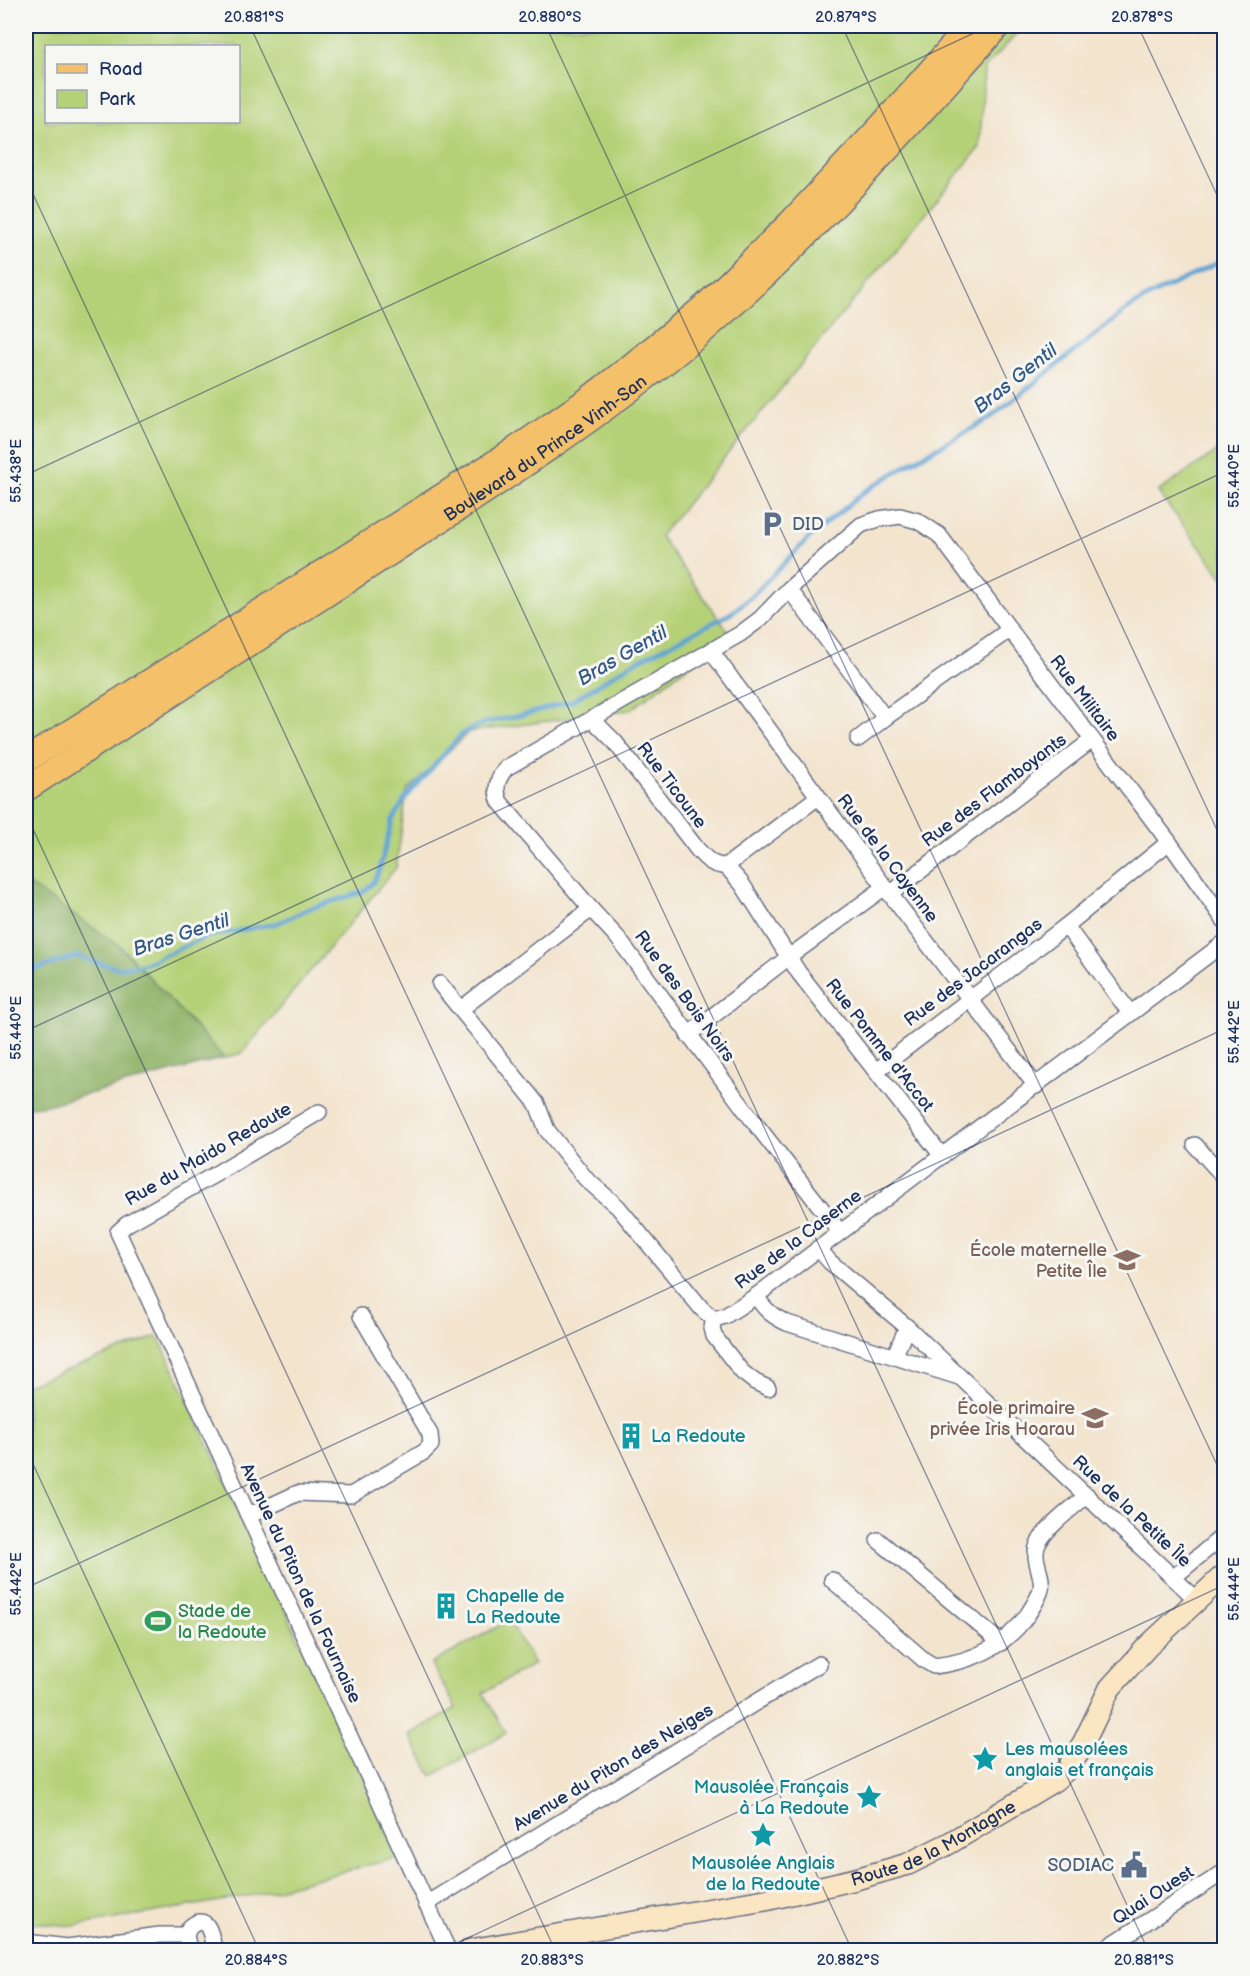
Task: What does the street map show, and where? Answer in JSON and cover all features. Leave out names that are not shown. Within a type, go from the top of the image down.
[{"type":"main road","name":"Boulevard du Prince Vinh-San","points":[[26,760],[507,455],[586,401],[626,370],[706,304],[789,224],[882,125],[970,26]]},
{"type":"main road","name":"Boulevard du Prince Vinh-San","points":[[26,789],[499,483],[652,373],[745,295],[829,213],[998,26]]},
{"type":"main road","name":"Route de la Montagne","points":[[470,1950],[765,1900],[856,1879],[908,1864],[948,1844],[1055,1780],[1067,1769],[1079,1752],[1110,1688],[1148,1646],[1224,1575]]},
{"type":"street","name":"Rue Militaire","points":[[789,589],[861,525],[900,516],[918,521],[939,535],[1169,842],[1224,920]]},
{"type":"street","points":[[592,719],[711,651],[760,619],[789,589],[885,718]]},
{"type":"street","points":[[858,739],[1009,630]]},
{"type":"street","name":"Rue de la Cayenne","points":[[711,651],[1036,1086]]},
{"type":"street","name":"Rue des Bois Noirs","points":[[592,719],[506,768],[499,777],[497,787],[496,793],[500,802],[617,937],[652,982],[688,1035],[840,1232]]},
{"type":"street","name":"Rue Ticoune","points":[[592,719],[615,742],[708,862],[726,866],[742,884],[789,957]]},
{"type":"street","name":"Rue des Flamboyants","points":[[688,1035],[789,957],[888,890],[1092,740]]},
{"type":"street","points":[[726,866],[818,797]]},
{"type":"street","name":"Rue des Jacarangas","points":[[876,1071],[1066,926],[1169,842]]},
{"type":"street","points":[[461,1009],[591,909]]},
{"type":"street","name":"Rue des Jacarangas","points":[[1066,926],[1130,1013]]},
{"type":"street","name":"Rue de la Caserne","points":[[714,1319],[725,1316],[756,1296],[1224,943]]},
{"type":"street","name":"Rue Pomme d'Accot","points":[[789,957],[942,1156]]},
{"type":"street","points":[[440,984],[537,1104],[547,1130],[586,1179],[618,1208],[702,1309],[714,1319],[712,1328],[714,1336],[742,1372],[768,1388]]},
{"type":"street","name":"Rue du Maido Redoute","points":[[118,1232],[127,1224],[319,1112]]},
{"type":"street","points":[[1195,1145],[1224,1177]]},
{"type":"street","name":"Avenue du Piton de la Fournaise","points":[[118,1232],[448,1950]]},
{"type":"street","name":"Rue de la Petite Île","points":[[818,1248],[830,1262],[962,1377],[1197,1600]]},
{"type":"street","name":"Rue de la Petite Île","points":[[756,1296],[771,1316],[788,1323],[962,1377]]},
{"type":"street","points":[[247,1513],[257,1512],[297,1492],[351,1495],[431,1446],[430,1434],[361,1316]]},
{"type":"street","points":[[894,1357],[907,1327]]},
{"type":"street","points":[[832,1580],[924,1660],[934,1666],[966,1660],[1001,1642],[1020,1626],[1042,1588],[1036,1559],[1037,1547],[1042,1537],[1087,1495]]},
{"type":"street","points":[[1174,1577],[1224,1535]]},
{"type":"street","points":[[878,1540],[1001,1642]]},
{"type":"street","name":"Avenue du Piton des Neiges","points":[[426,1904],[819,1664]]},
{"type":"street","name":"Quai Ouest","points":[[1103,1950],[1224,1872]]},
{"type":"street","points":[[26,1942],[67,1947],[160,1935],[187,1943],[189,1928],[192,1924],[204,1923],[210,1928],[214,1950]]},
{"type":"green space","points":[[26,26],[1024,26],[984,69],[980,147],[660,536],[730,634],[630,710],[469,732],[407,791],[396,868],[242,1053],[224,1058],[121,947],[26,883]]},
{"type":"green space","points":[[1224,446],[1224,579],[1158,492]]},
{"type":"green space","points":[[26,883],[121,947],[224,1058],[43,1106],[26,1107]]},
{"type":"green space","name":"Stade de la Redoute","points":[[158,1336],[400,1857],[254,1895],[74,1926],[26,1922],[26,1385]]},
{"type":"green space","points":[[509,1620],[534,1664],[483,1693],[506,1733],[432,1776],[409,1735],[456,1708],[431,1664]]},
{"type":"waterway","name":"Bras Gentil","points":[[26,972],[78,956],[119,968],[144,964],[206,937],[278,923],[308,909],[363,892],[373,883],[379,871],[392,821],[404,800],[461,735],[484,723],[572,701],[631,664],[730,614],[753,595],[811,536],[864,492],[910,463],[989,419],[1125,311],[1149,296],[1224,260]]},
{"type":"place","name":"DID","points":[[772,524]]},
{"type":"place","name":"École maternelle Petite Île","points":[[1127,1260]]},
{"type":"place","name":"École primaire privée Iris Hoarau","points":[[1095,1418]]},
{"type":"place","name":"La Redoute","points":[[631,1436]]},
{"type":"place","name":"Chapelle de La Redoute","points":[[446,1606]]},
{"type":"place","name":"Stade de la Redoute","points":[[158,1621]]},
{"type":"place","name":"Les mausolées anglais et français","points":[[985,1759]]},
{"type":"place","name":"Mausolée Français à La Redoute","points":[[869,1797]]},
{"type":"place","name":"Mausolée Anglais de la Redoute","points":[[763,1835]]},
{"type":"place","name":"SODIAC","points":[[1134,1865]]}]
